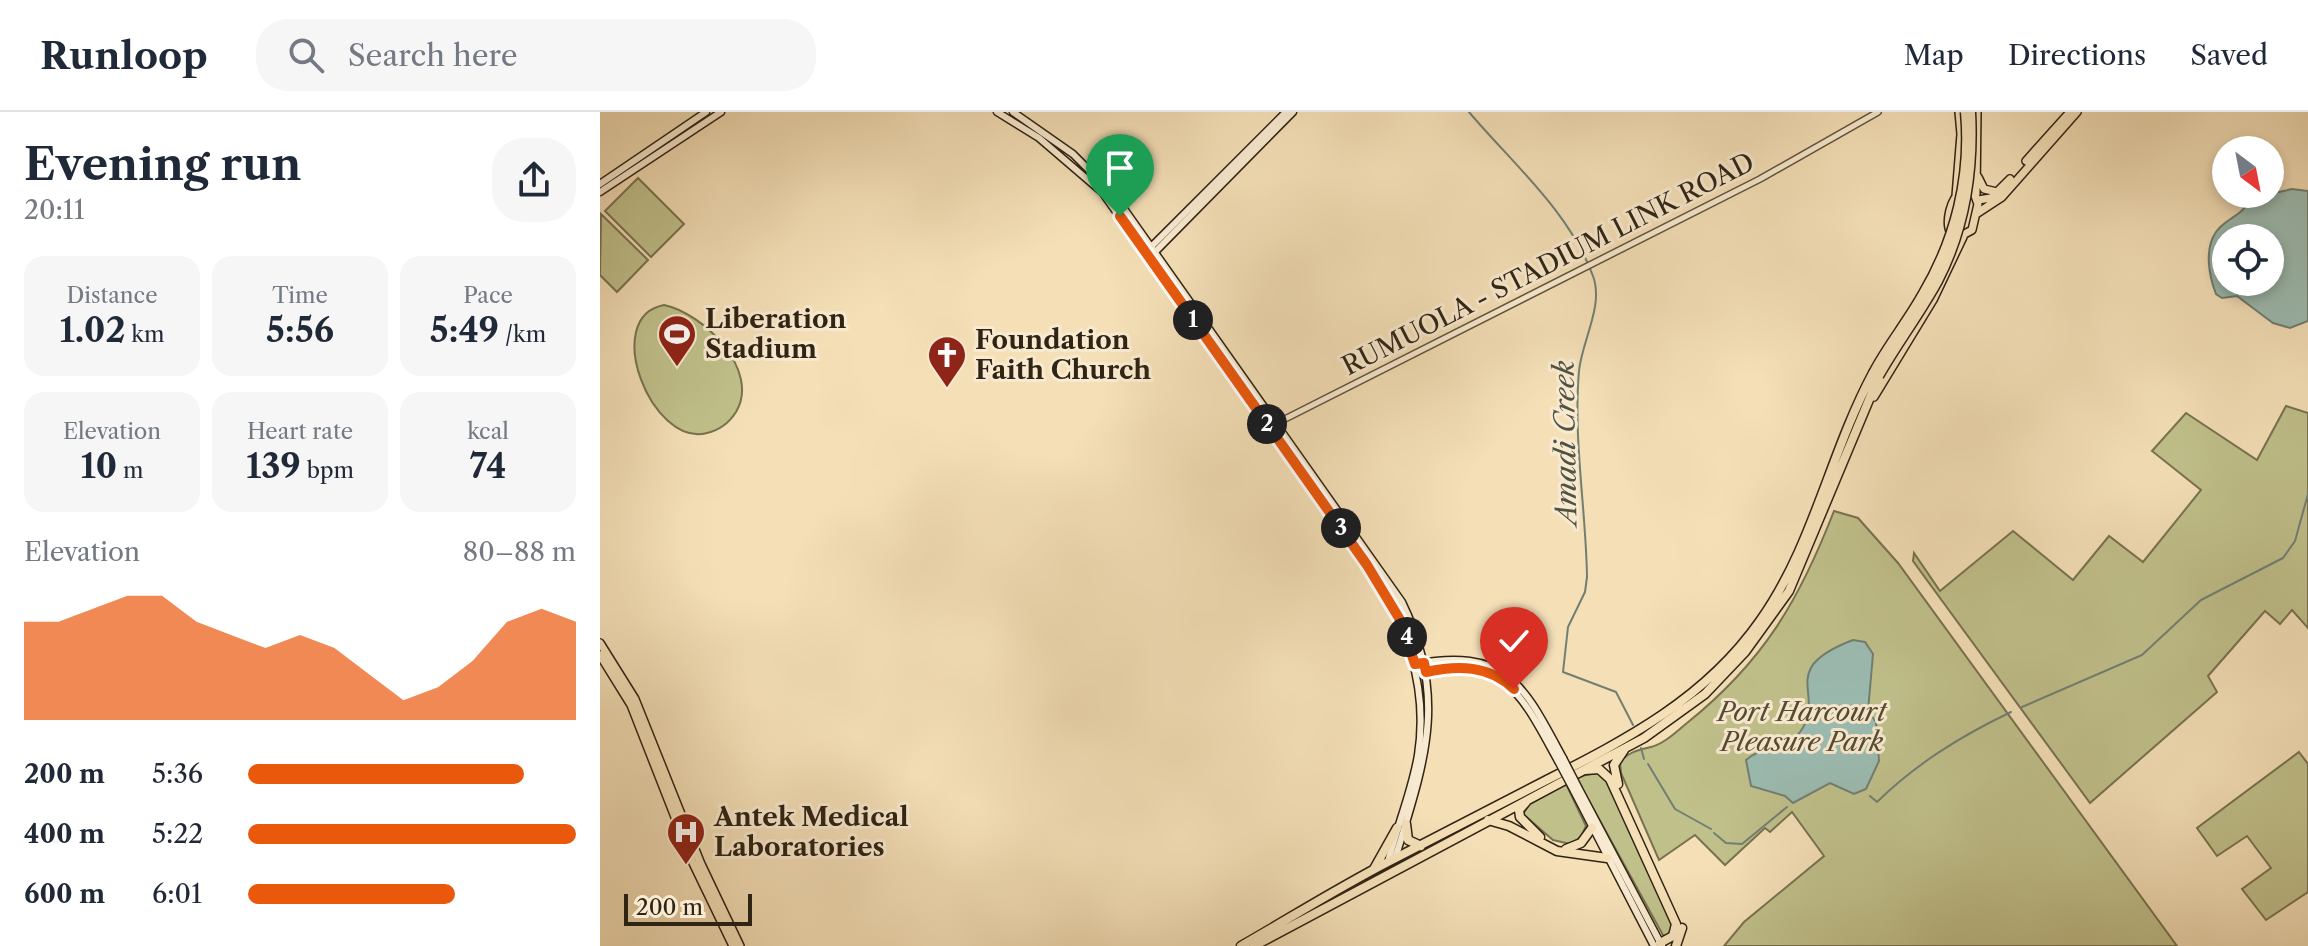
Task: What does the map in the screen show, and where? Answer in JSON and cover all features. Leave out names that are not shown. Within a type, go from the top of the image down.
[{"type":"highway","points":[[1241,946],[1392,860],[1640,732],[1703,686],[1731,657],[1774,600],[1799,550],[1842,439],[1949,241],[1964,176],[1962,112]]},
{"type":"highway","points":[[1254,946],[1659,729],[1705,694],[1768,625],[1798,573],[1876,375],[1930,295],[1953,246],[1968,187],[1974,112]]},
{"type":"highway","points":[[1628,746],[1616,759],[1613,770],[1681,924],[1676,946]]},
{"type":"highway","points":[[1581,771],[1604,771],[1613,783],[1676,924],[1673,936],[1659,945]]},
{"type":"highway","points":[[1527,799],[1519,810],[1520,817],[1550,844],[1565,849],[1576,847],[1592,828]]},
{"type":"highway","points":[[1487,820],[1509,826],[1557,851],[1607,858]]},
{"type":"highway","points":[[1401,826],[1408,840],[1422,846]]},
{"type":"highway","points":[[1372,871],[1401,826]]},
{"type":"main road","points":[[600,184],[706,112]]},
{"type":"main road","points":[[600,192],[721,112]]},
{"type":"main road","points":[[997,112],[1039,138],[1090,179],[1150,252],[1394,587],[1409,616],[1424,663],[1429,715],[1426,757],[1401,826]]},
{"type":"main road","points":[[1013,112],[1040,128],[1094,172],[1367,565],[1399,618],[1415,664],[1421,720],[1418,757],[1392,860]]},
{"type":"main road","points":[[1150,252],[1286,112]]},
{"type":"main road","points":[[1150,252],[1293,112]]},
{"type":"main road","points":[[1842,439],[1863,386],[1929,274],[1948,227],[1956,196],[1962,112]]},
{"type":"main road","points":[[1853,433],[1933,300],[1963,237],[1972,230],[1977,198],[1974,112]]},
{"type":"main road","points":[[1956,196],[1966,191],[1977,198],[1991,198],[2070,112]]},
{"type":"main road","points":[[1976,214],[2002,197],[2077,112]]},
{"type":"main road","points":[[1976,169],[1981,187],[1990,192],[1999,191]]},
{"type":"main road","points":[[1948,227],[1951,234],[1963,237]]},
{"type":"main road","points":[[600,643],[635,699],[701,864],[740,946]]},
{"type":"main road","points":[[600,655],[631,705],[693,863],[733,946]]},
{"type":"main road","points":[[1415,664],[1481,663],[1507,675],[1529,698],[1659,945]]},
{"type":"main road","points":[[1417,674],[1467,667],[1502,679],[1527,705],[1560,760]]},
{"type":"main road","points":[[1576,790],[1607,858],[1659,945]]},
{"type":"street","name":"RUMUOLA - STADIUM LINK ROAD","points":[[1277,423],[1760,179],[1878,112]]},
{"type":"green space","points":[[638,178],[684,224],[651,257],[605,211]]},
{"type":"green space","points":[[601,214],[648,260],[617,292],[600,275]]},
{"type":"green space","points":[[664,305],[679,310],[711,331],[734,362],[741,379],[742,396],[733,416],[716,430],[687,432],[668,421],[652,402],[641,379],[635,355],[636,332],[645,315]]},
{"type":"green space","points":[[2286,406],[2308,413],[2308,628],[2292,610],[2280,624],[2265,611],[2208,676],[2217,692],[2090,803],[1913,561],[1914,553],[1940,591],[2013,531],[2073,580],[2109,536],[2143,562],[2201,490],[2152,451],[2186,413],[2257,460]]},
{"type":"green space","name":"Port Harcourt Pleasure Park","points":[[1834,511],[1858,518],[1898,563],[2177,946],[1724,946],[1744,922],[1824,856],[1792,812],[1770,832],[1765,828],[1725,865],[1695,835],[1659,860],[1621,773],[1620,762],[1631,753],[1656,745],[1675,733],[1714,700],[1758,653],[1807,574]]},
{"type":"green space","points":[[2299,752],[2308,764],[2308,892],[2266,920],[2242,889],[2271,868],[2247,836],[2217,856],[2197,828]]},
{"type":"green space","points":[[1602,772],[1673,922],[1670,934],[1664,937],[1576,777]]},
{"type":"green space","points":[[1566,784],[1586,826],[1581,837],[1570,844],[1553,840],[1523,814],[1530,804]]},
{"type":"water","points":[[2284,191],[2308,191],[2308,321],[2290,328],[2273,323],[2237,296],[2284,296],[2284,224],[2224,224],[2242,210],[2284,208]]},
{"type":"water","points":[[2212,239],[2212,282],[2209,263]]},
{"type":"water","points":[[1853,640],[1865,642],[1873,654],[1868,711],[1876,722],[1879,761],[1866,789],[1854,794],[1830,783],[1793,803],[1785,796],[1751,786],[1746,760],[1788,741],[1800,732],[1807,719],[1807,683],[1815,662],[1829,651]]},
{"type":"waterway","name":"Amadi Creek","points":[[1469,112],[1555,209],[1583,252],[1596,287],[1594,311],[1579,371],[1578,397],[1587,577],[1585,592],[1568,627],[1563,672],[1616,692],[1633,725]]},
{"type":"waterway","name":"Amadi Creek","points":[[2022,707],[2142,655],[2201,600],[2283,558],[2295,541],[2308,494]]},
{"type":"waterway","name":"Amadi Creek","points":[[1870,796],[1877,802],[1940,751],[2011,712]]},
{"type":"waterway","name":"Amadi Creek","points":[[1641,748],[1644,759]]},
{"type":"waterway","name":"Amadi Creek","points":[[1648,764],[1675,809],[1711,829]]},
{"type":"waterway","name":"Amadi Creek","points":[[1714,833],[1726,843],[1742,844],[1787,807]]},
{"type":"place","name":"Liberation Stadium","points":[[677,368]]},
{"type":"place","name":"Foundation Faith Church","points":[[947,389]]},
{"type":"place","name":"Antek Medical Laboratories","points":[[686,866]]},
{"type":"route","points":[[1120,216],[1367,565],[1399,618],[1415,664],[1424,663],[1426,672],[1455,667],[1477,669],[1496,675],[1514,689]]}]
